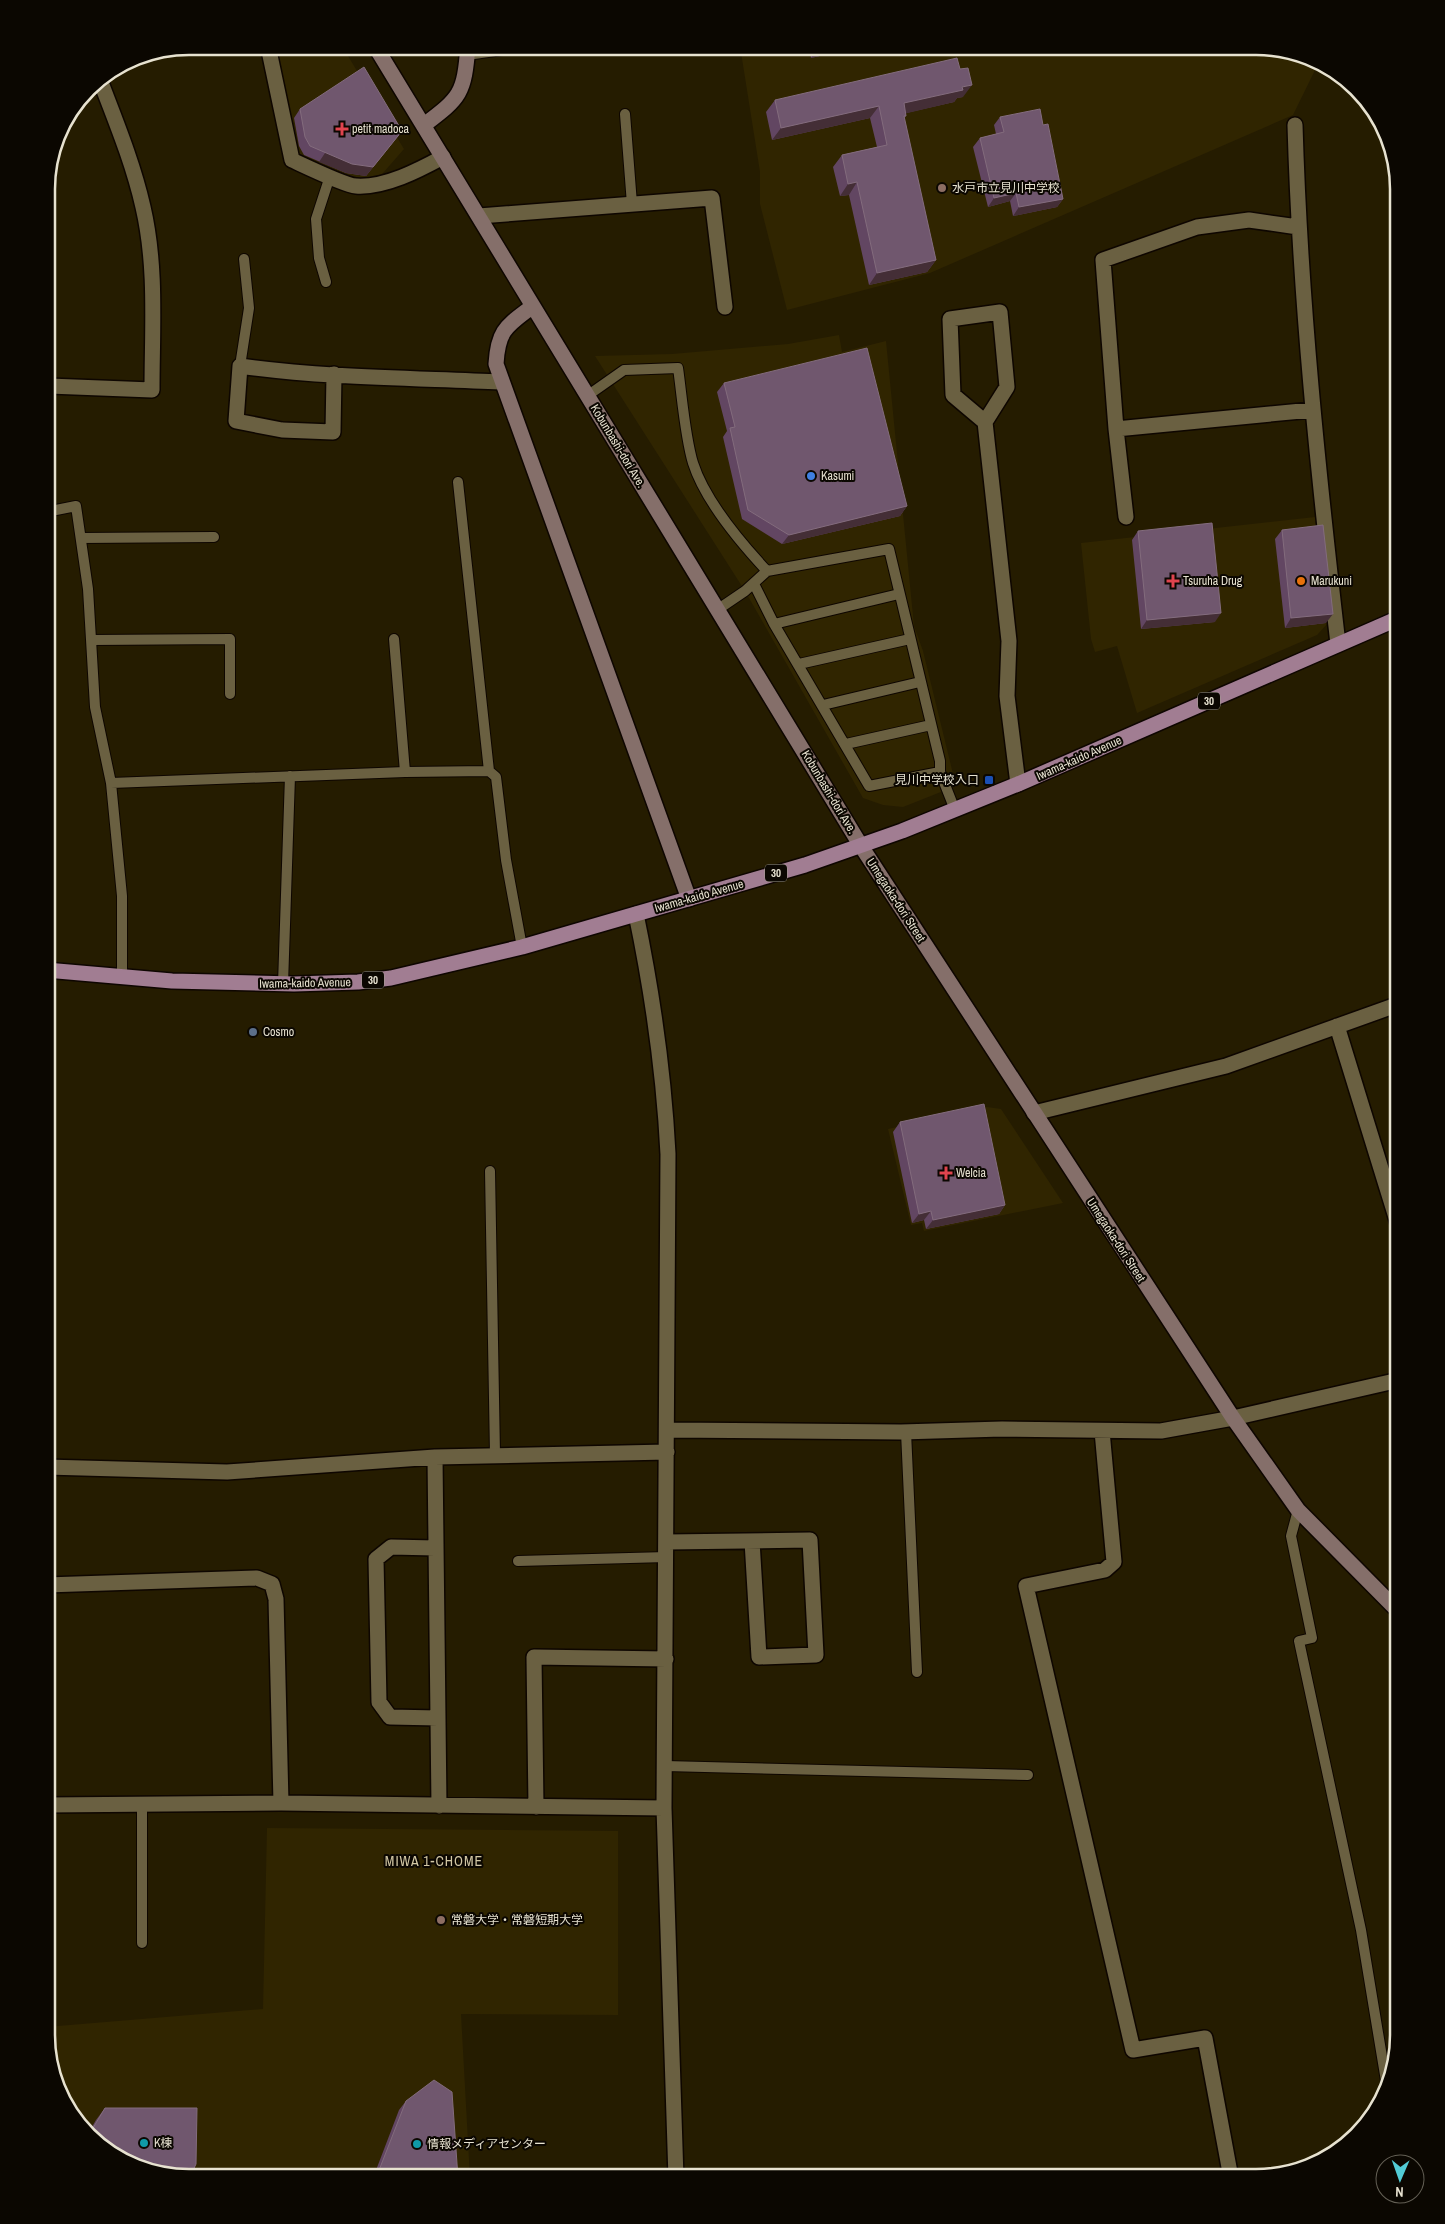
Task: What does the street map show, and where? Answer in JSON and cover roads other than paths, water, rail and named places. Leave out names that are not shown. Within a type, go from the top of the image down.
[{"type":"main road","name":"Iwama-kaido Avenue","points":[[55,971],[122,978],[283,984],[358,982],[391,978],[522,947],[689,899],[861,846],[1018,784],[1390,622]]},
{"type":"street","points":[[270,55],[292,160],[355,186],[378,184],[424,167],[443,157]]},
{"type":"street","name":"Kobunbashi-dori Ave.","points":[[381,55],[861,846]]},
{"type":"street","points":[[424,125],[452,104],[460,94],[466,78],[468,55]]},
{"type":"street","points":[[55,386],[152,390],[153,284],[143,208],[129,156],[102,86]]},
{"type":"street","points":[[1295,125],[1298,226],[1312,410],[1338,644]]},
{"type":"street","points":[[479,216],[712,198],[726,307]]},
{"type":"street","points":[[1126,517],[1116,429],[1103,260],[1197,227],[1249,220],[1298,226]]},
{"type":"street","points":[[534,306],[505,328],[497,346],[496,364],[689,899]]},
{"type":"street","points":[[985,422],[953,395],[950,319],[1000,312],[1008,387],[985,422],[1009,640],[1007,696],[1018,784]]},
{"type":"street","points":[[334,374],[333,432],[282,430],[236,421],[240,366],[280,372],[334,374],[501,382]]},
{"type":"street","points":[[1116,429],[1312,410]]},
{"type":"street","name":"Umegaoka-dori Street","points":[[861,846],[1233,1418],[1298,1510],[1390,1603]]},
{"type":"street","points":[[636,914],[646,966],[666,1113],[668,1154],[668,1430],[664,1808],[676,2169]]},
{"type":"street","points":[[1034,1113],[1226,1066],[1390,1007]]},
{"type":"street","points":[[1337,1026],[1390,1198]]},
{"type":"street","points":[[668,1430],[906,1432],[1002,1429],[1161,1431],[1233,1418],[1390,1382]]},
{"type":"street","points":[[1102,1431],[1114,1562],[1105,1570],[1026,1586],[1133,2050],[1205,2038],[1229,2169]]},
{"type":"street","points":[[55,1467],[227,1472],[435,1457],[667,1452]]},
{"type":"street","points":[[435,1457],[440,1806]]},
{"type":"street","points":[[667,1550],[752,1541],[810,1540],[816,1655],[759,1657],[752,1541]]},
{"type":"street","points":[[435,1548],[391,1547],[376,1559],[379,1702],[390,1717],[438,1718]]},
{"type":"street","points":[[55,1585],[257,1578],[272,1584],[276,1599],[280,1803]]},
{"type":"street","points":[[536,1807],[534,1657],[666,1659]]},
{"type":"street","points":[[55,1805],[280,1803],[664,1808]]},
{"type":"lane","points":[[625,114],[632,204]]},
{"type":"lane","points":[[326,282],[319,258],[316,219],[330,176]]},
{"type":"lane","points":[[240,366],[249,308],[244,260]]},
{"type":"lane","points":[[587,396],[624,370],[678,368],[693,463],[708,493],[734,532],[767,571]]},
{"type":"lane","points":[[458,482],[488,771]]},
{"type":"lane","points":[[55,510],[76,506],[81,538],[92,640],[95,707],[111,783],[122,896],[122,978]]},
{"type":"lane","points":[[81,538],[214,537]]},
{"type":"lane","points":[[718,610],[754,584],[767,571],[889,549],[940,761],[940,772],[955,810]]},
{"type":"lane","points":[[754,584],[774,624],[846,744],[868,786],[940,772]]},
{"type":"lane","points":[[774,624],[899,594]]},
{"type":"lane","points":[[394,638],[405,772]]},
{"type":"lane","points":[[92,640],[230,639],[230,694]]},
{"type":"lane","points":[[799,664],[910,639]]},
{"type":"lane","points":[[823,705],[920,682]]},
{"type":"lane","points":[[846,744],[931,726]]},
{"type":"lane","points":[[111,783],[405,772],[488,771],[496,777],[506,860],[522,947]]},
{"type":"lane","points":[[283,984],[290,776]]},
{"type":"lane","points":[[490,1171],[495,1455]]},
{"type":"lane","points":[[906,1432],[917,1672]]},
{"type":"lane","points":[[1298,1510],[1291,1536],[1312,1638],[1299,1640],[1361,1930],[1384,2072]]},
{"type":"lane","points":[[518,1561],[667,1550]]},
{"type":"lane","points":[[665,1766],[1028,1775]]},
{"type":"lane","points":[[142,1804],[142,1943]]},
{"type":"place","name":"petit madoca","points":[[342,129]]},
{"type":"place","name":"水戸市立見川中学校","points":[[942,188]]},
{"type":"place","name":"Kasumi","points":[[811,476]]},
{"type":"place","name":"Tsuruha Drug","points":[[1173,581]]},
{"type":"place","name":"Marukuni","points":[[1301,581]]},
{"type":"place","name":"見川中学校入口","points":[[989,780]]},
{"type":"place","name":"Cosmo","points":[[253,1032]]},
{"type":"place","name":"Welcia","points":[[946,1173]]},
{"type":"place","name":"常磐大学・常磐短期大学","points":[[441,1920]]},
{"type":"place","name":"K棟","points":[[144,2143]]},
{"type":"place","name":"情報メディアセンター","points":[[417,2144]]},
{"type":"district","name":"MIWA 1-CHOME","points":[[434,1861]]}]
